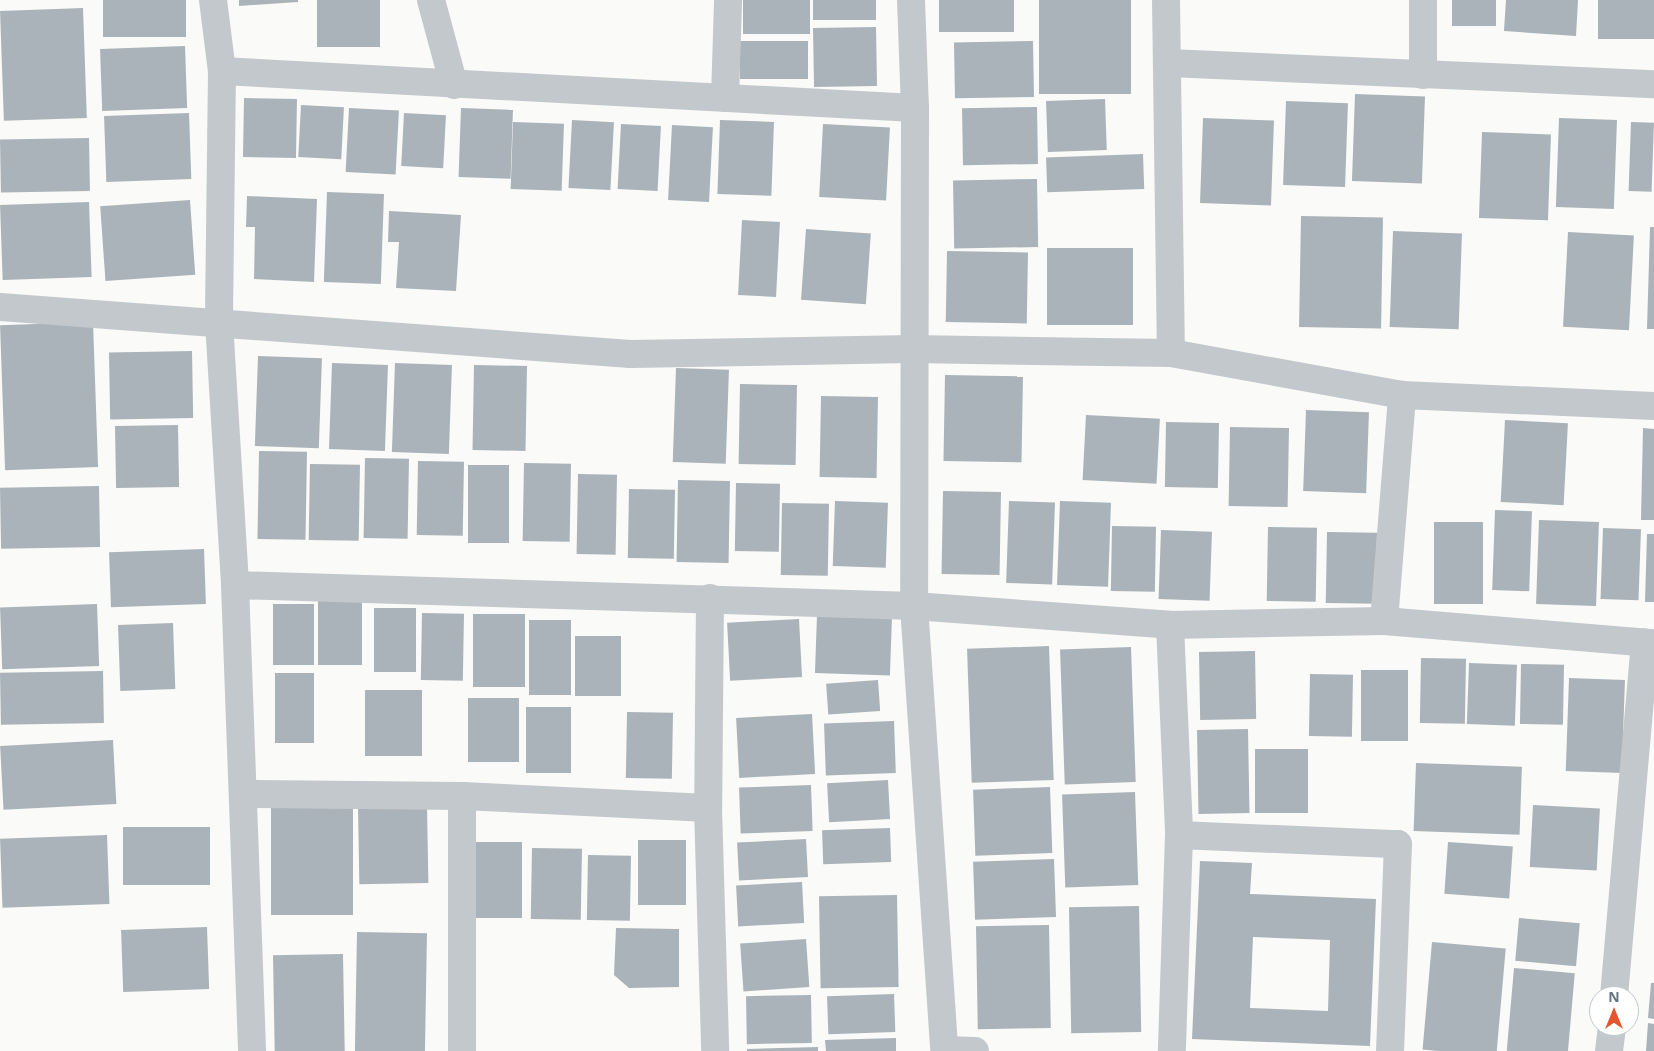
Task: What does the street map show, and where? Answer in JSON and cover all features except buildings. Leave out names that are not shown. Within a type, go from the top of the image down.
[{"type":"street","points":[[213,0],[222,71],[219,322],[235,585],[252,1051]]},
{"type":"street","points":[[431,0],[454,85]]},
{"type":"street","points":[[725,98],[728,0]]},
{"type":"street","points":[[911,0],[915,108],[911,349],[914,606],[944,1050],[975,1051]]},
{"type":"street","points":[[1166,0],[1169,63],[1171,352]]},
{"type":"street","points":[[1423,0],[1423,75]]},
{"type":"street","points":[[1169,63],[1654,84]]},
{"type":"street","points":[[222,71],[454,85],[915,108]]},
{"type":"street","points":[[0,307],[630,354],[911,349],[1171,352],[1402,395],[1654,406]]},
{"type":"street","points":[[1384,622],[1402,395]]},
{"type":"street","points":[[235,585],[710,598],[914,606],[1170,625],[1384,622],[1650,643],[1615,986]]},
{"type":"street","points":[[710,598],[708,808],[715,1051]]},
{"type":"street","points":[[1170,625],[1179,835],[1172,1051]]},
{"type":"street","points":[[244,794],[462,796],[708,808]]},
{"type":"street","points":[[462,796],[462,1051]]},
{"type":"street","points":[[1179,835],[1398,844],[1390,1051]]},
{"type":"street","points":[[1610,1051],[1611,1036]]}]
